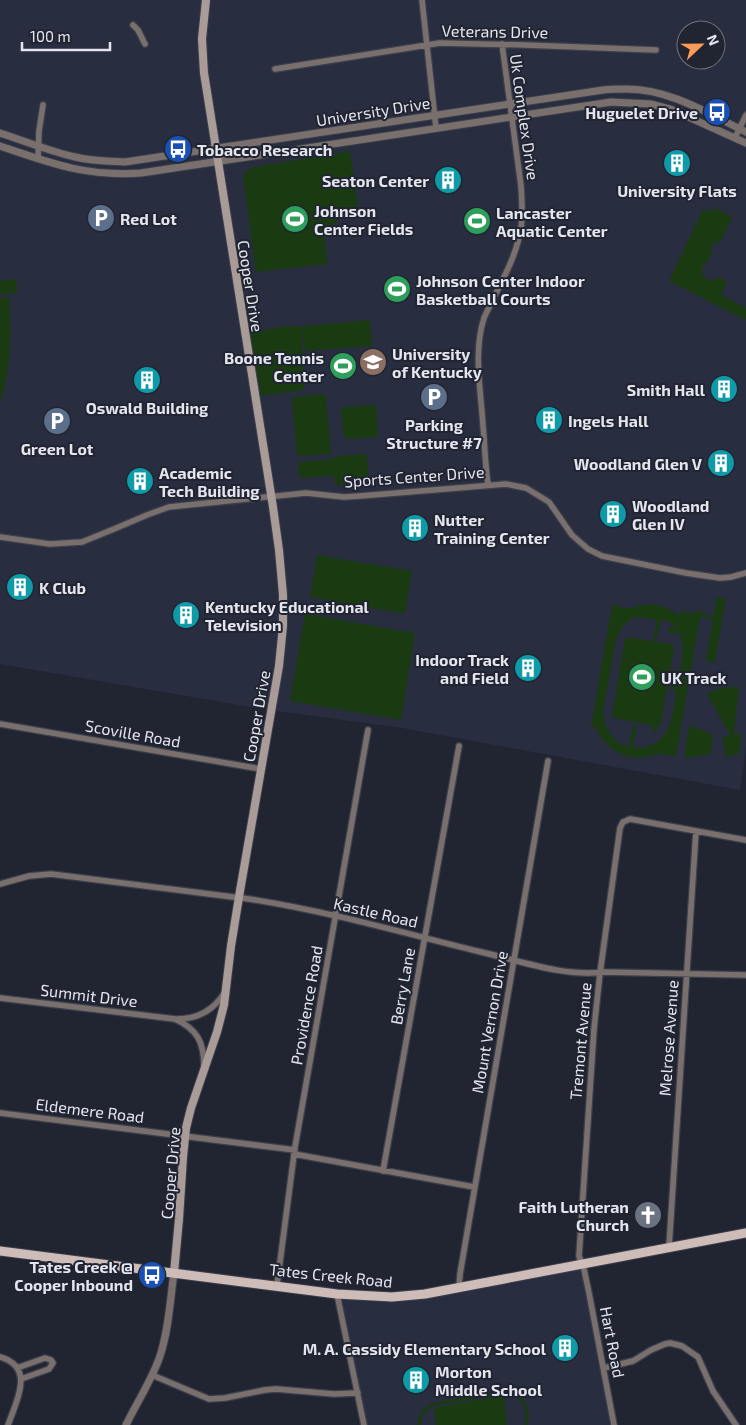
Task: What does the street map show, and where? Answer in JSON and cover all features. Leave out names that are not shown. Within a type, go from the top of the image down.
[{"type":"main road","name":"Cooper Drive","points":[[174,1273],[180,1219],[185,1136],[191,1108],[220,1020],[226,990],[239,897],[279,666],[283,626],[281,569],[271,497],[202,54],[206,0]]},
{"type":"main road","name":"Tates Creek Road","points":[[0,1251],[337,1294],[392,1297],[413,1296],[746,1232]]},
{"type":"street","points":[[422,0],[436,128]]},
{"type":"street","points":[[133,24],[145,44]]},
{"type":"street","name":"Veterans Drive","points":[[275,69],[440,43],[656,50]]},
{"type":"street","name":"Uk Complex Drive","points":[[488,484],[479,374],[481,326],[517,245],[521,228],[522,208],[521,186],[502,44]]},
{"type":"street","name":"University Drive","points":[[0,133],[76,157],[99,161],[125,162],[603,90],[634,89],[656,92],[676,98],[743,130]]},
{"type":"street","name":"University Drive","points":[[0,146],[71,169],[110,174],[141,173],[611,102],[651,104],[673,110],[746,143]]},
{"type":"street","points":[[38,159],[39,131],[43,105]]},
{"type":"street","points":[[734,138],[743,130],[746,115]]},
{"type":"street","name":"Sports Center Drive","points":[[0,537],[50,544],[82,542],[169,507],[306,493],[344,497],[506,484],[526,488],[549,502],[572,535],[588,549],[602,556],[720,578],[746,573]]},
{"type":"street","name":"Scoville Road","points":[[0,724],[262,769]]},
{"type":"street","name":"Providence Road","points":[[277,1285],[294,1152],[368,730]]},
{"type":"street","name":"Berry Lane","points":[[384,1171],[459,746]]},
{"type":"street","name":"Mount Vernon Drive","points":[[459,1287],[474,1187],[548,762]]},
{"type":"street","name":"Tremont Avenue","points":[[582,1264],[579,1256],[593,1039],[620,828],[623,822],[630,819],[696,831]]},
{"type":"street","points":[[696,831],[746,840]]},
{"type":"street","name":"Melrose Avenue","points":[[668,1247],[696,831]]},
{"type":"street","name":"Kastle Road","points":[[0,884],[29,876],[46,874],[239,897],[270,902],[560,970],[600,973],[746,975]]},
{"type":"street","name":"Summit Drive","points":[[0,998],[187,1019],[204,1014],[220,1000],[226,990]]},
{"type":"street","name":"Summit Drive","points":[[175,1019],[188,1026],[198,1036],[203,1050],[204,1068]]},
{"type":"street","name":"Eldemere Road","points":[[0,1113],[185,1136],[294,1152],[474,1187]]},
{"type":"street","name":"Hart Road","points":[[582,1264],[614,1425]]},
{"type":"street","name":"Cooper Drive","points":[[126,1425],[160,1356],[166,1331],[174,1273]]},
{"type":"street","points":[[337,1294],[364,1425]]},
{"type":"street","points":[[604,1368],[633,1362],[651,1350],[665,1344],[670,1343],[682,1346],[698,1357],[713,1390],[736,1425]]},
{"type":"street","points":[[0,1357],[8,1359],[17,1368],[21,1379],[20,1390],[8,1425]]},
{"type":"street","points":[[17,1368],[45,1358],[51,1360],[53,1364],[50,1369],[21,1379]]},
{"type":"street","points":[[152,1375],[209,1398],[225,1398],[276,1389],[334,1394],[358,1393]]},
{"type":"shaded area","name":"University of Kentucky","points":[[0,0],[746,0],[746,748],[740,790],[402,728],[262,709],[0,664]]},
{"type":"shaded area","points":[[582,1264],[614,1425],[364,1425],[337,1294],[392,1297]]},
{"type":"green space","name":"Johnson Center Fields","points":[[350,151],[358,206],[323,231],[328,264],[256,272],[244,173],[254,167]]},
{"type":"green space","points":[[703,209],[709,211],[717,209],[732,217],[721,241],[713,245],[710,258],[702,268],[702,274],[706,279],[712,280],[719,277],[727,282],[721,295],[746,308],[746,320],[669,281]]},
{"type":"green space","points":[[16,279],[17,293],[0,294],[0,281]]},
{"type":"green space","points":[[9,297],[10,351],[4,391],[0,404],[0,298]]},
{"type":"green space","points":[[370,320],[372,346],[305,351],[302,326]]},
{"type":"green space","points":[[282,326],[302,327],[304,390],[261,396],[250,334]]},
{"type":"green space","points":[[324,394],[326,396],[330,454],[299,456],[297,454],[292,399],[293,397]]},
{"type":"green space","points":[[376,406],[378,434],[376,437],[347,439],[344,437],[341,410],[344,407]]},
{"type":"green space","points":[[365,454],[367,457],[369,481],[367,483],[338,485],[335,483],[334,476],[299,477],[298,465],[300,462]]},
{"type":"green space","points":[[317,555],[412,571],[405,614],[310,597]]},
{"type":"green space","points":[[717,597],[726,598],[715,662],[706,661],[713,619],[700,617],[676,756],[660,754],[646,757],[629,757],[610,747],[596,728],[591,727],[612,605],[632,608],[653,604],[667,608],[680,616],[681,611],[696,614],[697,610],[702,611],[702,614],[713,616]],"holes":[[[632,618],[657,620],[653,639],[656,640],[661,620],[670,622],[676,628],[669,627],[669,633],[676,634],[677,629],[682,642],[683,649],[678,683],[672,682],[670,689],[676,691],[672,716],[667,731],[657,742],[647,747],[633,747],[637,726],[633,725],[629,747],[618,742],[610,734],[605,724],[603,712],[616,639],[623,626]]]},
{"type":"green space","points":[[305,614],[415,633],[401,720],[290,701]]},
{"type":"green space","points":[[628,637],[672,644],[674,647],[671,665],[668,669],[674,670],[672,677],[666,677],[668,681],[661,724],[657,726],[657,734],[650,725],[614,718],[612,715],[625,639]]},
{"type":"green space","points":[[728,687],[739,687],[734,734],[740,734],[741,743],[739,754],[726,757],[722,737],[730,735],[707,694]]},
{"type":"green space","points":[[690,725],[713,735],[710,755],[685,758]]},
{"type":"green space","points":[[507,1390],[522,1399],[528,1408],[529,1419],[527,1425],[524,1425],[526,1414],[523,1405],[507,1393],[434,1406],[424,1414],[420,1425],[417,1425],[422,1412],[433,1403]]},
{"type":"green space","points":[[504,1395],[507,1425],[436,1425],[434,1408]]},
{"type":"place","name":"Huguelet Drive","points":[[717,112]]},
{"type":"place","name":"Tobacco Research","points":[[178,149]]},
{"type":"place","name":"University Flats","points":[[677,163]]},
{"type":"place","name":"Seaton Center","points":[[448,180]]},
{"type":"place","name":"Red Lot","points":[[101,218]]},
{"type":"place","name":"Johnson Center Fields","points":[[295,219]]},
{"type":"place","name":"Lancaster Aquatic Center","points":[[477,221]]},
{"type":"place","name":"Johnson Center Indoor Basketball Courts","points":[[397,289]]},
{"type":"place","name":"University of Kentucky","points":[[373,362]]},
{"type":"place","name":"Boone Tennis Center","points":[[343,366]]},
{"type":"place","name":"Oswald Building","points":[[147,380]]},
{"type":"place","name":"Smith Hall","points":[[724,389]]},
{"type":"place","name":"Parking Structure #7","points":[[434,397]]},
{"type":"place","name":"Ingels Hall","points":[[549,420]]},
{"type":"place","name":"Green Lot","points":[[57,421]]},
{"type":"place","name":"Woodland Glen V","points":[[721,463]]},
{"type":"place","name":"Academic Tech Building","points":[[140,481]]},
{"type":"place","name":"Woodland Glen IV","points":[[613,514]]},
{"type":"place","name":"Nutter Training Center","points":[[415,528]]},
{"type":"place","name":"K Club","points":[[20,587]]},
{"type":"place","name":"Kentucky Educational Television","points":[[186,615]]},
{"type":"place","name":"Indoor Track and Field","points":[[528,668]]},
{"type":"place","name":"UK Track","points":[[642,677]]},
{"type":"place","name":"Faith Lutheran Church","points":[[648,1215]]},
{"type":"place","name":"Tates Creek @ Cooper Inbound","points":[[152,1275]]},
{"type":"place","name":"M. A. Cassidy Elementary School","points":[[565,1348]]},
{"type":"place","name":"Morton Middle School","points":[[416,1380]]}]
